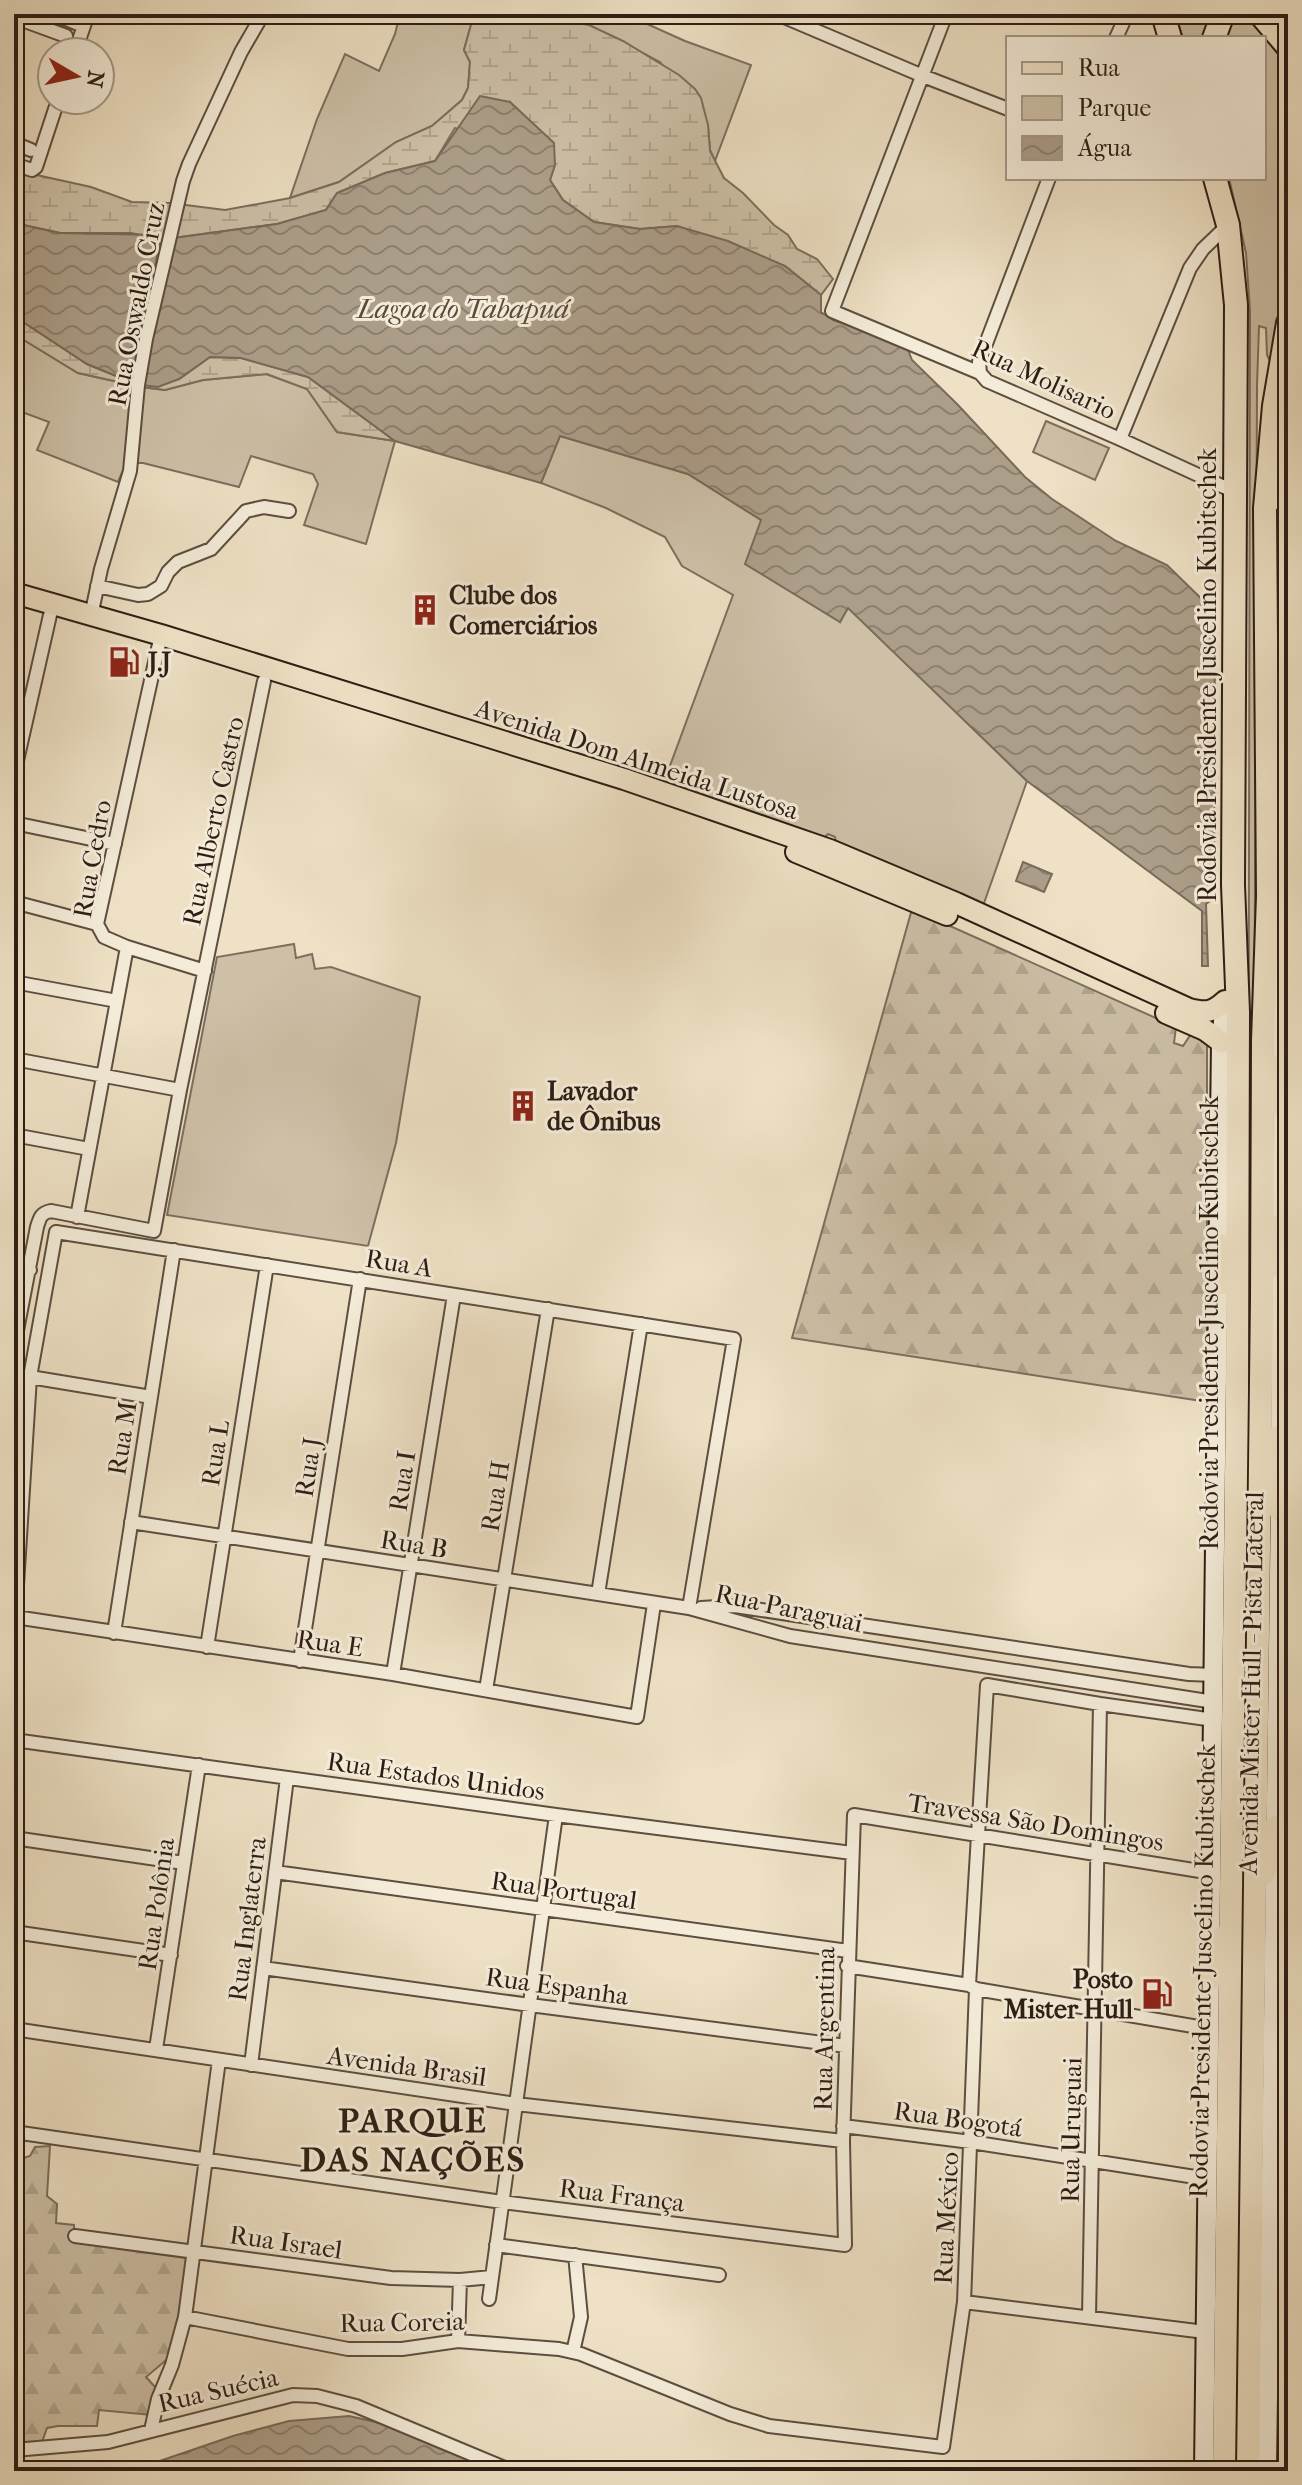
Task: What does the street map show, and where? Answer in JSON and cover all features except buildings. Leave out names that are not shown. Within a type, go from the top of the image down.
[{"type":"highway","points":[[1163,14],[1169,36]]},
{"type":"highway","points":[[1215,36],[1223,14]]},
{"type":"highway","name":"Rodovia Presidente Juscelino Kubitschek","points":[[1211,180],[1228,225],[1236,305],[1233,885],[1238,1012],[1237,1408],[1224,2471]]},
{"type":"highway","name":"Rodovia Presidente Juscelino Kubitschek","points":[[1248,2471],[1261,1408],[1277,1373],[1262,1298],[1263,1041],[1268,896],[1265,508],[1272,421],[1288,323]]},
{"type":"highway","points":[[1265,508],[1288,398]]},
{"type":"highway","points":[[1225,1001],[1228,911],[1233,885]]},
{"type":"highway","points":[[1263,1041],[1285,1107]]},
{"type":"highway","points":[[1262,1298],[1282,1225]]},
{"type":"highway","points":[[1219,1245],[1223,1257],[1222,1361],[1227,1372],[1237,1377],[1277,1373]]},
{"type":"highway","points":[[1237,1408],[1261,1408],[1271,1413],[1274,1419],[1276,1487],[1280,1510]]},
{"type":"highway","points":[[1255,1910],[1276,1827]]},
{"type":"highway","points":[[1211,1978],[1231,1900]]},
{"type":"main road","name":"Avenida Dom Almeida Lustosa","points":[[14,593],[91,616],[264,681],[561,766]]},
{"type":"main road","name":"Avenida Dom Almeida Lustosa","points":[[14,605],[159,641],[830,850],[1187,1015],[1221,1042]]},
{"type":"main road","name":"Avenida Mister Hull - Pista Lateral","points":[[1267,2471],[1276,1827],[1283,1713],[1277,1373],[1285,1107],[1283,1010],[1268,896]]},
{"type":"main road","name":"Avenida Mister Hull - Pista Lateral","points":[[1204,2471],[1221,1042],[1225,1001]]},
{"type":"main road","points":[[1187,1015],[1215,1010],[1225,1001]]},
{"type":"street","points":[[54,14],[86,20]]},
{"type":"street","name":"Rua Oswaldo Cruz","points":[[91,616],[130,471],[138,385],[146,339],[183,181],[235,66],[263,14]]},
{"type":"street","points":[[777,14],[1006,108]]},
{"type":"street","points":[[923,76],[946,14]]},
{"type":"street","points":[[1117,36],[1127,14]]},
{"type":"street","points":[[14,17],[66,36]]},
{"type":"street","name":"Rua Molisario","points":[[923,76],[832,311],[980,373],[987,381],[1235,492]]},
{"type":"street","points":[[14,164],[32,170],[36,167],[53,116]]},
{"type":"street","points":[[14,143],[31,150]]},
{"type":"street","points":[[980,373],[979,362],[1048,180]]},
{"type":"street","points":[[1120,439],[1190,268],[1203,249],[1228,225]]},
{"type":"street","points":[[1265,508],[1288,496]]},
{"type":"street","points":[[97,586],[138,595],[155,592],[172,567],[211,549],[246,511],[264,507],[289,511]]},
{"type":"street","points":[[14,774],[50,615]]},
{"type":"street","name":"Rua Cedro","points":[[127,947],[104,937],[97,924],[159,641]]},
{"type":"street","name":"Rua Alberto Castro","points":[[77,1217],[154,1231],[264,681]]},
{"type":"street","points":[[14,823],[115,844]]},
{"type":"street","points":[[14,902],[97,924]]},
{"type":"street","points":[[14,1345],[39,1218],[51,1211],[77,1217],[127,947],[205,971]]},
{"type":"street","points":[[14,982],[117,1001]]},
{"type":"street","points":[[14,1059],[180,1090]]},
{"type":"street","points":[[14,1135],[89,1149]]},
{"type":"street","name":"Rua A","points":[[30,1377],[56,1232],[734,1339],[689,1608]]},
{"type":"street","name":"Rua M","points":[[114,1633],[174,1250]]},
{"type":"street","name":"Rua L","points":[[207,1647],[267,1265]]},
{"type":"street","points":[[14,1267],[30,1270]]},
{"type":"street","name":"Rua J","points":[[300,1661],[360,1279]]},
{"type":"street","name":"Rua I","points":[[393,1674],[454,1295]]},
{"type":"street","name":"Rua H","points":[[486,1690],[548,1309]]},
{"type":"street","points":[[598,1594],[641,1324]]},
{"type":"street","points":[[15,1617],[30,1377],[151,1397]]},
{"type":"street","name":"Rua B","points":[[131,1522],[689,1608]]},
{"type":"street","name":"Rua E","points":[[15,1617],[393,1674],[637,1717],[654,1604]]},
{"type":"street","name":"Rua Paraguai","points":[[689,1608],[735,1606],[1189,1674],[1214,1675]]},
{"type":"street","name":"Rua Paraguai","points":[[689,1608],[790,1636],[1214,1711]]},
{"type":"street","name":"Rua México","points":[[943,2447],[964,2302],[971,2142],[977,1834],[987,1685],[1100,1704]]},
{"type":"street","points":[[1100,1704],[1214,1711]]},
{"type":"street","name":"Rua Uruguai","points":[[1089,2317],[1100,1704]]},
{"type":"street","name":"Rua Estados Unidos","points":[[14,1740],[852,1853]]},
{"type":"street","name":"Rua Polônia","points":[[156,2049],[199,1765]]},
{"type":"street","name":"Rua Inglaterra","points":[[251,2065],[287,1778]]},
{"type":"street","points":[[489,2299],[556,1815]]},
{"type":"street","name":"Travessa São Domingos","points":[[854,1815],[1212,1873]]},
{"type":"street","name":"Rua Argentina","points":[[845,2245],[843,2126],[854,1815]]},
{"type":"street","points":[[14,1838],[184,1863]]},
{"type":"street","name":"Rua Portugal","points":[[275,1872],[848,1951]]},
{"type":"street","points":[[14,1932],[171,1955]]},
{"type":"street","points":[[847,1966],[1210,2029]]},
{"type":"street","name":"Rua Espanha","points":[[263,1968],[846,2046]]},
{"type":"street","name":"Avenida Brasil","points":[[14,2029],[516,2104],[843,2141]]},
{"type":"street","name":"Rua Suécia","points":[[219,2060],[185,2317],[151,2430],[293,2395],[317,2396],[356,2406],[512,2471]]},
{"type":"street","name":"Rua Bogotá","points":[[843,2126],[971,2142],[1208,2179]]},
{"type":"street","name":"Rua França","points":[[14,2132],[502,2202],[845,2245]]},
{"type":"street","name":"Rua Israel","points":[[75,2236],[391,2278],[460,2280],[492,2277]]},
{"type":"street","points":[[496,2245],[719,2275]]},
{"type":"street","points":[[573,2352],[581,2317],[575,2255]]},
{"type":"street","points":[[458,2341],[460,2280]]},
{"type":"street","points":[[964,2302],[1205,2332]]},
{"type":"street","name":"Rua Coreia","points":[[185,2317],[348,2349],[402,2349],[458,2341],[573,2352],[648,2379],[730,2414],[769,2426],[943,2447]]},
{"type":"street","points":[[14,2450],[108,2442],[151,2430]]},
{"type":"green space","points":[[400,14],[474,14],[464,50],[470,62],[468,88],[462,100],[432,126],[396,142],[339,182],[290,198],[317,119],[345,54],[379,71]]},
{"type":"green space","points":[[474,14],[542,14],[589,25],[623,41],[679,75],[701,98],[710,151],[724,178],[788,235],[797,249],[817,259],[833,279],[821,295],[785,266],[677,226],[640,229],[594,222],[563,200],[550,180],[555,164],[455,128],[435,161],[385,173],[337,193],[326,210],[277,224],[174,238],[159,310],[179,379],[210,357],[241,358],[308,377],[395,441],[337,432],[307,389],[267,374],[203,380],[165,390],[141,387],[78,373],[14,334],[14,316],[87,364],[131,382],[160,239],[131,233],[60,233],[14,223],[14,170],[91,187],[132,202],[225,210],[290,198],[339,182],[396,142],[432,126],[462,100],[468,88],[470,62],[464,50]]},
{"type":"green space","points":[[542,14],[625,14],[685,41],[751,65],[715,161],[710,150],[708,125],[660,62],[589,25]]},
{"type":"green space","points":[[1175,14],[1216,14],[1206,36],[1182,36]]},
{"type":"green space","points":[[1231,14],[1248,14],[1288,60],[1288,297],[1273,368],[1267,355],[1266,328],[1259,326],[1257,386],[1253,1358],[1250,1369],[1250,311],[1246,253],[1229,180],[1266,180],[1266,36],[1222,36]]},
{"type":"green space","points":[[14,334],[78,373],[141,387],[165,390],[203,380],[266,374],[307,389],[337,432],[395,441],[366,544],[304,525],[318,484],[313,474],[251,456],[239,487],[143,463],[126,463],[118,482],[37,450],[49,422],[14,409]]},
{"type":"green space","points":[[1046,421],[1109,448],[1095,480],[1033,452]]},
{"type":"green space","points":[[560,436],[688,474],[761,520],[840,622],[848,607],[1027,781],[983,906],[836,842],[835,837],[828,834],[824,838],[664,782],[733,595],[682,566],[665,537],[606,508],[541,483]]},
{"type":"green space","points":[[912,909],[1176,1027],[1174,1043],[1183,1046],[1191,1034],[1207,1045],[1205,1388],[1208,1402],[792,1338]]},
{"type":"green space","points":[[294,944],[296,958],[312,954],[315,969],[331,967],[420,997],[396,1143],[368,1246],[167,1215],[217,957]]},
{"type":"green space","points":[[1247,1414],[1250,1414],[1240,2471],[1232,2471]]},
{"type":"green space","points":[[1282,1932],[1288,1941],[1287,2106],[1281,2110],[1279,2108]]},
{"type":"green space","points":[[50,2146],[47,2196],[57,2204],[56,2223],[74,2225],[75,2242],[187,2258],[182,2308],[171,2356],[146,2377],[156,2388],[151,2415],[99,2410],[97,2426],[47,2428],[41,2445],[25,2443],[14,2432],[14,2161],[30,2156],[35,2147]]},
{"type":"green space","points":[[1283,2371],[1288,2371],[1288,2471],[1282,2471]]},
{"type":"water","name":"Lagoa do Tabapuá","points":[[480,96],[510,102],[554,143],[555,165],[550,180],[563,200],[594,222],[640,229],[677,226],[728,241],[785,266],[821,295],[821,312],[833,320],[876,334],[908,350],[912,360],[1025,477],[1052,499],[1116,541],[1167,565],[1215,612],[1214,898],[1206,904],[1208,966],[1202,966],[1202,911],[1027,781],[848,608],[840,622],[745,564],[761,520],[688,474],[560,436],[541,483],[395,441],[308,377],[241,358],[210,357],[179,379],[158,387],[141,385],[174,238],[277,224],[326,210],[337,193],[385,173],[435,161]]},
{"type":"water","points":[[14,223],[60,233],[159,235],[131,382],[87,364],[14,316]]},
{"type":"water","points":[[1023,862],[1052,874],[1044,892],[1016,881]]},
{"type":"water","points":[[349,2416],[380,2423],[498,2471],[414,2471],[387,2466],[312,2462],[260,2471],[14,2471],[62,2466],[148,2465],[289,2421]]},
{"type":"place","name":"Clube dos Comerciários","points":[[425,610]]},
{"type":"place","name":"J.J","points":[[124,662]]},
{"type":"place","name":"Lavador de Ônibus","points":[[523,1106]]},
{"type":"place","name":"Posto Mister Hull","points":[[1157,1994]]},
{"type":"district","name":"PARQUE DAS NAÇÕES","points":[[413,2140]]}]
